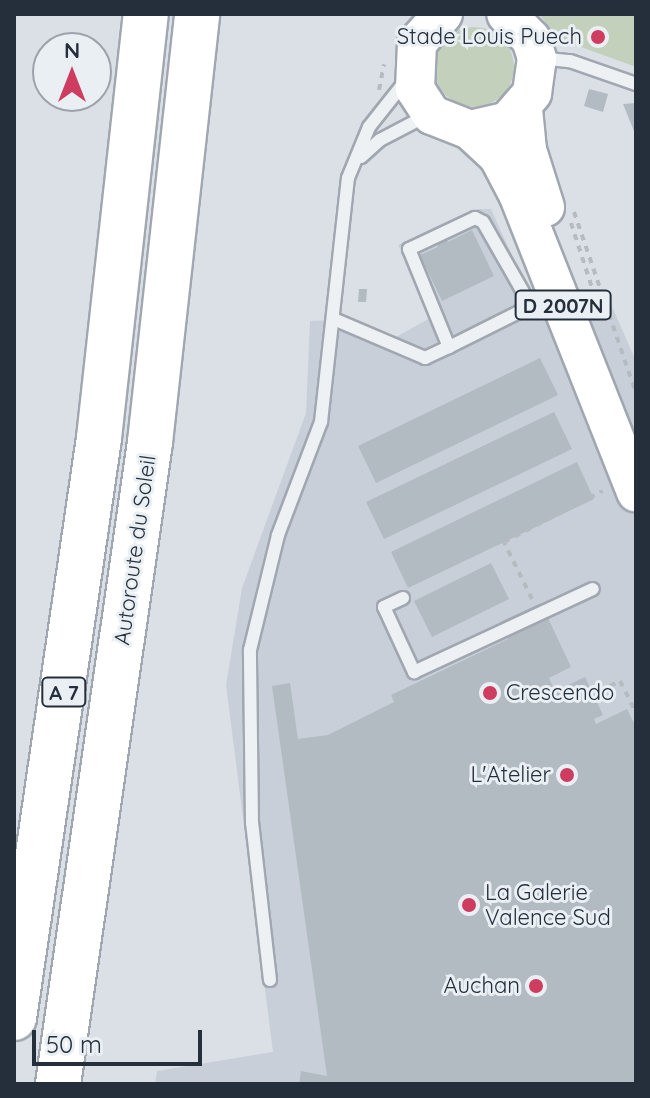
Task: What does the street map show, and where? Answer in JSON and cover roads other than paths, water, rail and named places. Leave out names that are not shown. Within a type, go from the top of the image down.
[{"type":"highway","name":"A 7","points":[[14,1018],[99,438],[146,14]]},
{"type":"highway","name":"Autoroute du Soleil","points":[[59,1080],[150,442],[197,14]]},
{"type":"main road","points":[[438,16],[417,43],[412,73],[415,89],[432,115],[470,130],[490,129],[523,109],[537,76],[537,58],[531,39],[506,14]]},
{"type":"main road","name":"D 2007N","points":[[523,109],[537,185],[636,442]]},
{"type":"main road","name":"D 2007N","points":[[470,130],[498,156],[518,194],[623,488]]},
{"type":"lane","points":[[537,58],[570,61],[636,84]]},
{"type":"lane","points":[[270,980],[252,823],[250,650],[278,535],[321,422],[336,320],[344,200],[369,127],[412,73]]},
{"type":"lane","points":[[359,160],[380,140],[432,115]]},
{"type":"lane","points":[[336,320],[425,358],[449,347],[531,306],[483,222],[475,218],[409,249],[449,347]]},
{"type":"lane","points":[[403,598],[384,607],[414,672],[593,589]]},
{"type":"place","name":"Stade Louis Puech","points":[[598,37]]},
{"type":"place","name":"Crescendo","points":[[490,693]]},
{"type":"place","name":"L'Atelier","points":[[567,775]]},
{"type":"place","name":"La Galerie Valence Sud","points":[[469,905]]},
{"type":"place","name":"Auchan","points":[[536,986]]}]
